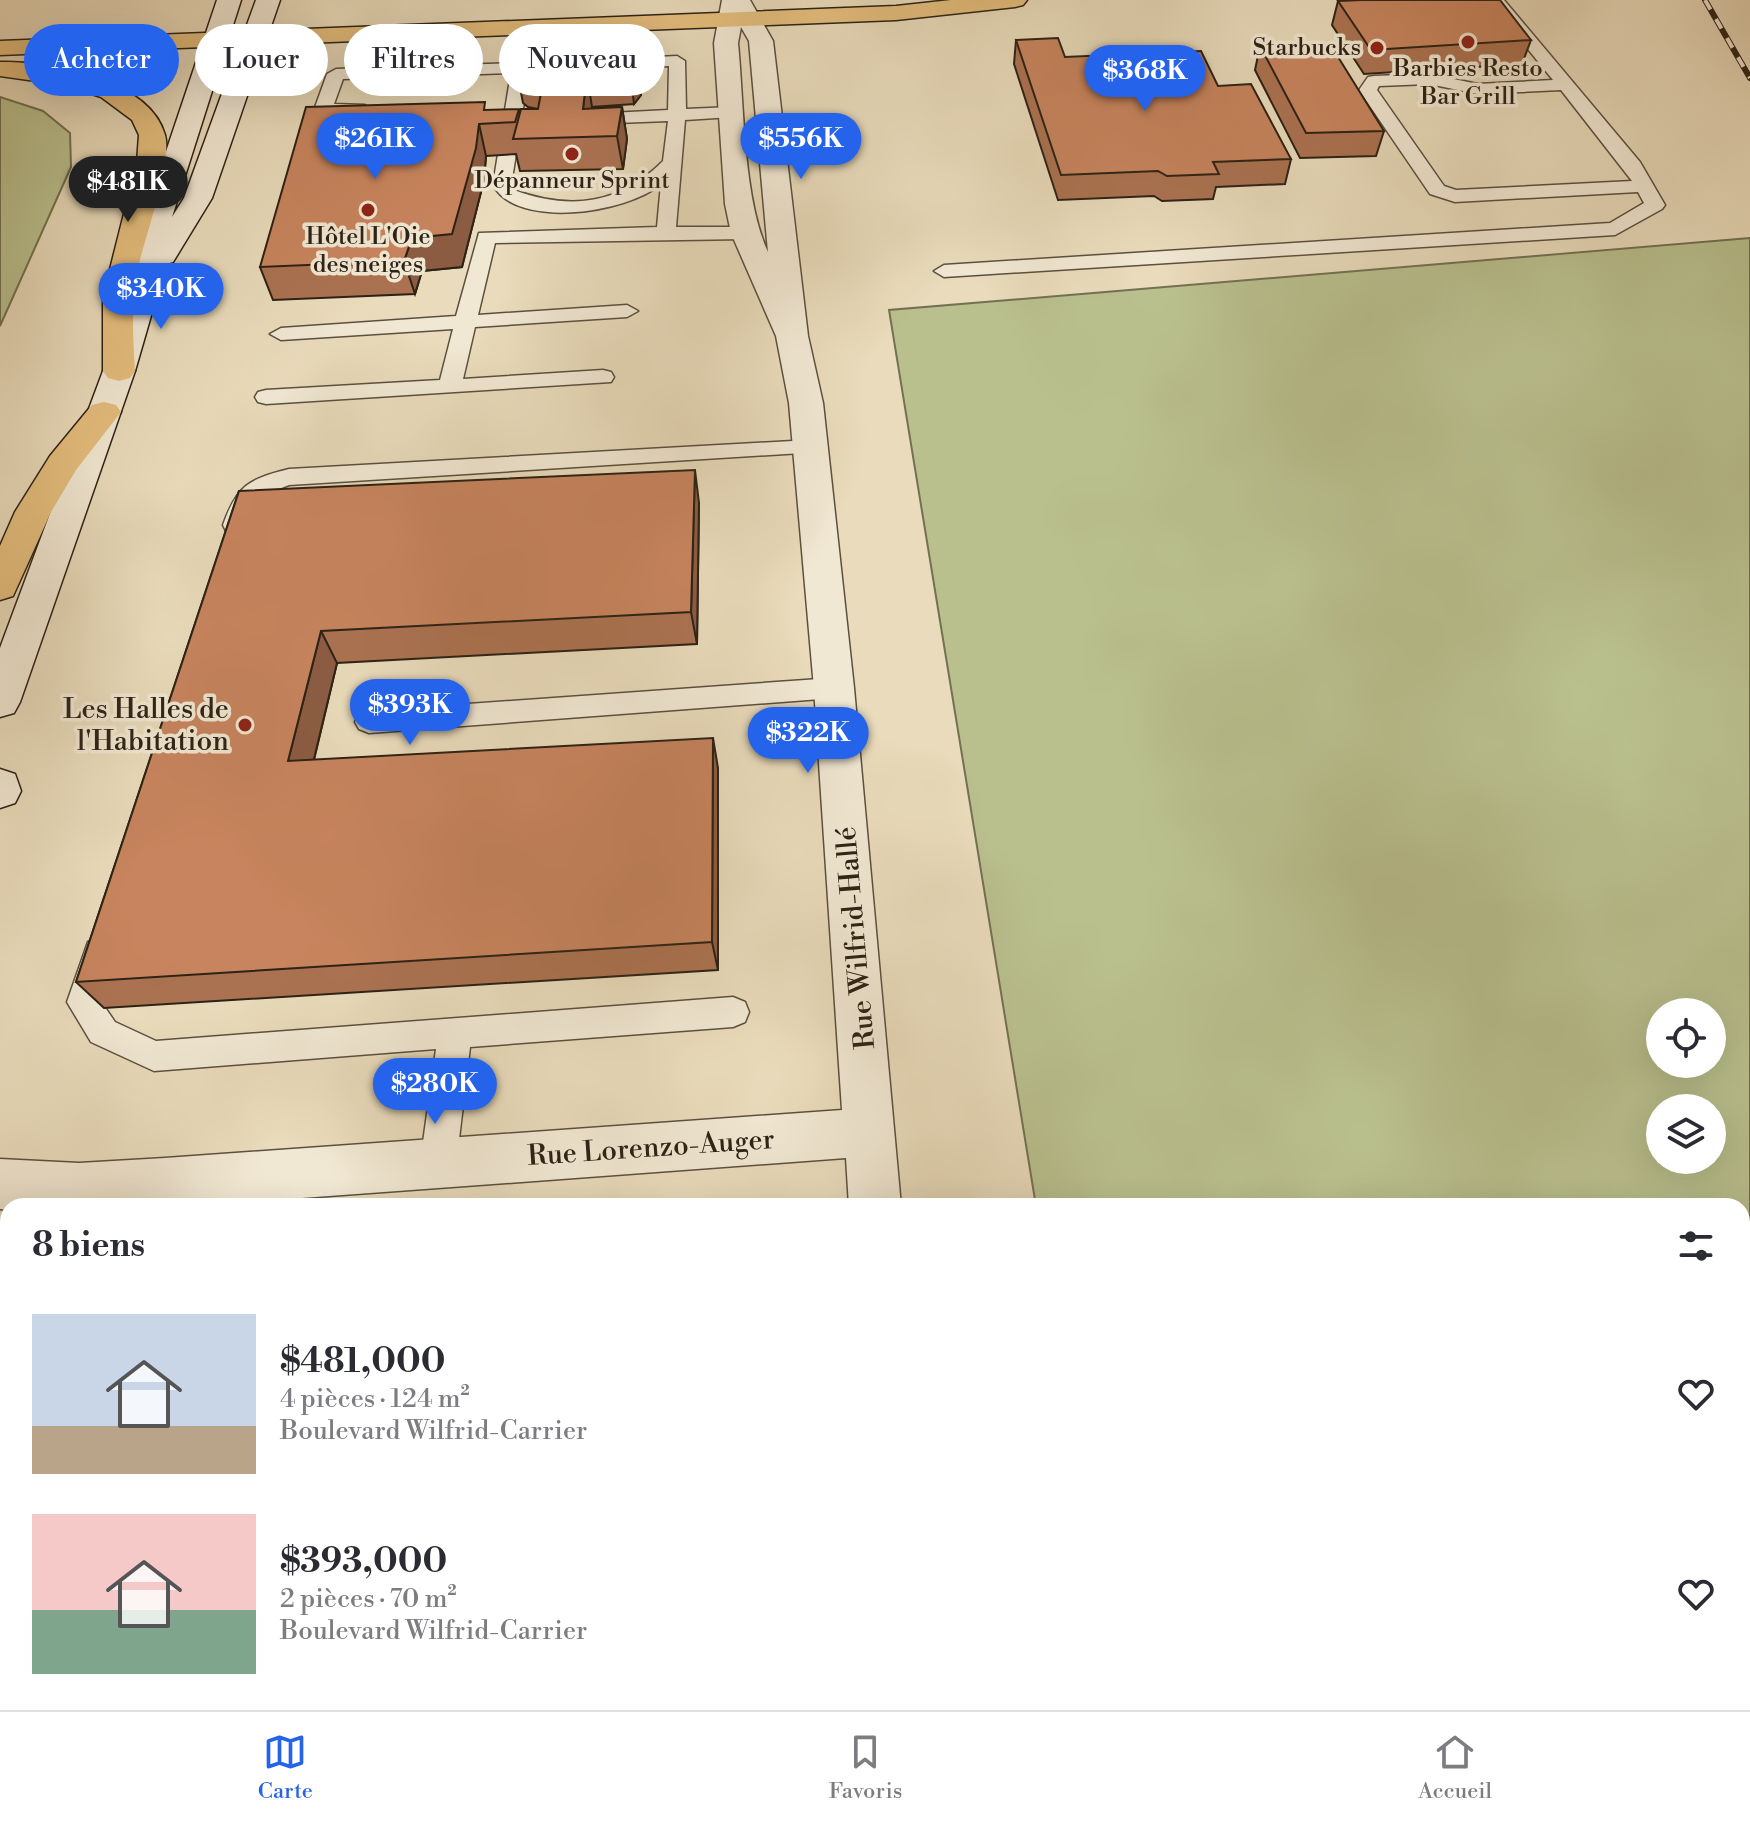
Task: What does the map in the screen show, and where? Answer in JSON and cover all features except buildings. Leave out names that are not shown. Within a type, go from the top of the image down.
[{"type":"main road","points":[[602,24],[737,10],[896,13],[1015,0]]},
{"type":"main road","points":[[194,15],[227,7],[268,15],[526,24]]},
{"type":"main road","points":[[248,24],[268,15]]},
{"type":"main road","points":[[0,48],[195,40]]},
{"type":"main road","points":[[0,69],[62,76],[109,92],[127,102],[143,117],[152,136],[152,158],[136,212],[116,308],[119,371]]},
{"type":"main road","points":[[0,587],[33,512],[62,464],[104,412]]},
{"type":"street","name":"Rue Wilfrid-Hallé","points":[[737,10],[726,43],[739,204],[745,233],[792,336]]},
{"type":"street","name":"Rue Wilfrid-Hallé","points":[[737,10],[761,41],[792,336],[806,403],[834,688],[875,1198]]},
{"type":"street","points":[[150,274],[198,198],[268,15]]},
{"type":"street","points":[[0,702],[119,371],[150,274],[153,232],[197,96]]},
{"type":"street","name":"Rue Lorenzo-Auger","points":[[0,1184],[79,1188],[871,1132]]},
{"type":"lane","points":[[944,271],[1615,229],[1655,205],[1633,166],[1496,0]]},
{"type":"lane","points":[[665,61],[677,61],[677,115],[666,233]]},
{"type":"lane","points":[[382,108],[323,110],[336,74],[499,69]]},
{"type":"lane","points":[[1566,85],[1478,89],[1410,78],[1374,81],[1368,90],[1437,190],[1455,196],[1644,186]]},
{"type":"lane","points":[[450,386],[486,237],[502,185],[513,96]]},
{"type":"lane","points":[[509,110],[549,120]]},
{"type":"lane","points":[[591,119],[732,112]]},
{"type":"lane","points":[[502,185],[507,194],[549,206],[612,203],[641,191],[672,163]]},
{"type":"lane","points":[[486,237],[745,233]]},
{"type":"lane","points":[[281,334],[627,311]]},
{"type":"lane","points":[[266,397],[603,377]]},
{"type":"lane","points":[[225,558],[244,499],[258,484],[289,477],[810,447]]},
{"type":"lane","points":[[369,722],[834,688]]},
{"type":"lane","points":[[107,928],[83,1002],[103,1032],[154,1056],[733,1012]]},
{"type":"lane","points":[[438,1164],[455,1033]]},
{"type":"green space","points":[[0,97],[43,111],[70,133],[71,167],[0,326]]},
{"type":"green space","points":[[1750,238],[1750,1198],[1035,1198],[889,310]]},
{"type":"railway","points":[[1705,0],[1750,78]]},
{"type":"place","name":"Barbies Resto Bar Grill","points":[[1468,42]]},
{"type":"place","name":"Starbucks","points":[[1377,48]]},
{"type":"place","name":"Dépanneur Sprint","points":[[572,154]]},
{"type":"place","name":"Hôtel L'Oie des neiges","points":[[368,210]]},
{"type":"place","name":"Les Halles de l'Habitation","points":[[245,725]]}]
